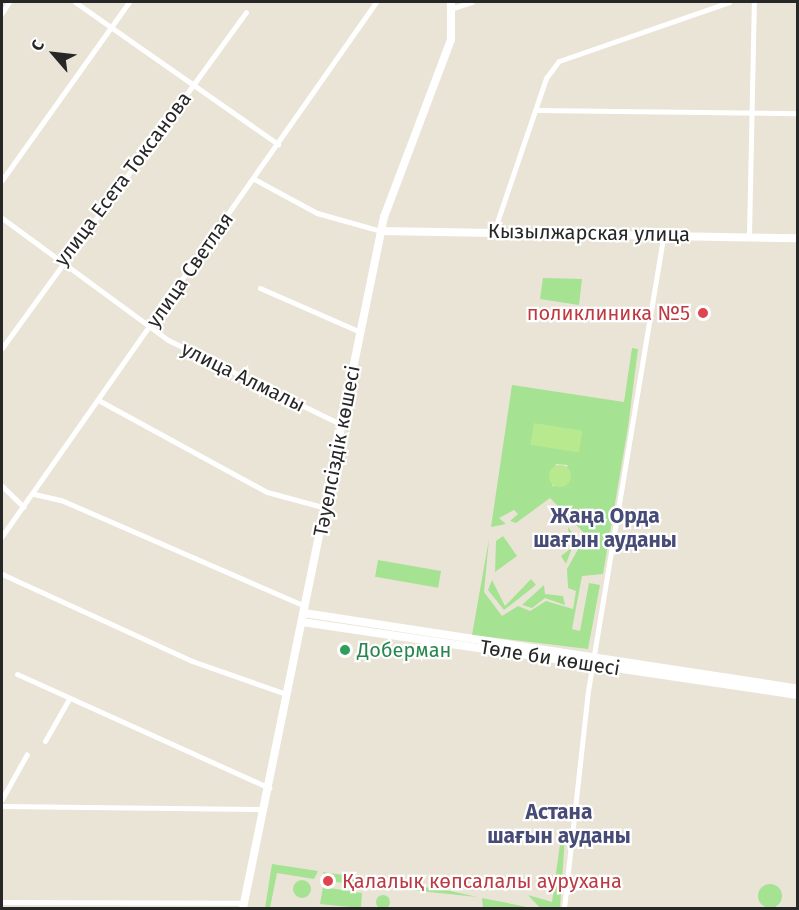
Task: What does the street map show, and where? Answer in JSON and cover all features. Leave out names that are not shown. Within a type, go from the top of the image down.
[{"type":"main road","name":"Тәуелсіздік көшесі","points":[[243,906],[269,788],[286,694],[381,231],[430,84],[451,40],[452,5]]},
{"type":"main road","name":"Кызылжарская улица","points":[[381,231],[749,235],[798,238]]},
{"type":"main road","name":"Төле би көшесі","points":[[305,609],[798,695]]},
{"type":"main road","name":"Төле би көшесі","points":[[302,622],[798,689]]},
{"type":"street","points":[[2,13],[9,2]]},
{"type":"street","points":[[75,2],[278,144]]},
{"type":"street","points":[[2,180],[129,2]]},
{"type":"street","name":"улица Светлая","points":[[2,536],[100,401],[376,2]]},
{"type":"street","points":[[452,5],[472,2]]},
{"type":"street","points":[[494,231],[546,78],[559,61],[729,2]]},
{"type":"street","points":[[749,235],[755,112],[754,2]]},
{"type":"street","name":"улица Есета Токсанова","points":[[2,348],[61,261],[180,95],[195,84],[246,12]]},
{"type":"street","points":[[536,110],[798,113]]},
{"type":"street","points":[[254,179],[317,213],[381,231]]},
{"type":"street","name":"улица Алмалы","points":[[2,218],[149,327],[206,362],[342,425]]},
{"type":"street","points":[[564,909],[593,661],[664,234]]},
{"type":"street","points":[[261,288],[360,332]]},
{"type":"street","points":[[100,401],[267,492],[326,508]]},
{"type":"street","points":[[2,486],[24,507]]},
{"type":"street","points":[[34,494],[61,500],[305,609]]},
{"type":"street","points":[[2,574],[192,662],[286,694]]},
{"type":"street","points":[[17,674],[269,788]]},
{"type":"street","points":[[45,741],[69,699]]},
{"type":"street","points":[[2,799],[27,754]]},
{"type":"street","points":[[2,806],[264,809]]},
{"type":"street","points":[[2,902],[243,906]]},
{"type":"green space","points":[[543,278],[582,279],[579,305],[540,299]]},
{"type":"green space","points":[[632,348],[638,349],[628,427],[603,574],[582,576],[572,629],[580,631],[589,583],[600,585],[588,649],[472,635],[489,539],[484,592],[502,616],[518,606],[530,611],[546,601],[573,609],[576,591],[568,588],[567,569],[586,535],[550,498],[516,523],[510,521],[518,514],[514,510],[499,518],[506,524],[491,527],[512,385],[624,402]],"holes":[[[556,464],[568,465],[553,487]]]},
{"type":"green space","points":[[534,423],[582,431],[579,452],[531,445]]},
{"type":"green space","points":[[560,465],[570,472],[571,476],[564,486],[560,487],[550,480],[549,476],[556,466]]},
{"type":"green space","points":[[568,527],[576,537],[566,564],[561,556],[570,549]]},
{"type":"green space","points":[[503,536],[517,556],[495,572],[496,541]]},
{"type":"green space","points":[[378,560],[441,571],[438,588],[375,577]]},
{"type":"green space","points":[[531,579],[536,585],[504,610],[488,590],[492,580],[505,606]]},
{"type":"green space","points":[[544,585],[545,594],[563,596],[565,605],[545,598],[532,608],[522,605]]},
{"type":"green space","points":[[561,837],[565,837],[560,908],[540,908],[528,895],[552,902]]},
{"type":"green space","points":[[272,864],[318,871],[314,879],[277,873],[270,908],[265,908]]},
{"type":"green space","points":[[323,872],[451,891],[477,897],[326,881]]},
{"type":"green space","points":[[302,880],[308,883],[311,889],[308,895],[302,898],[296,895],[293,889],[296,883]]},
{"type":"green space","points":[[770,884],[779,887],[782,896],[779,905],[770,908],[761,905],[758,896],[761,887]]},
{"type":"green space","points":[[323,887],[362,893],[361,908],[320,904]]},
{"type":"green space","points":[[380,895],[386,895],[390,902],[386,909],[380,909],[376,905],[376,899]]},
{"type":"green space","points":[[482,898],[527,907],[530,908],[483,908]]},
{"type":"place","name":"поликлиника №5","points":[[703,313]]},
{"type":"place","name":"Доберман","points":[[345,650]]},
{"type":"place","name":"Қалалық көпсалалы аурухана","points":[[328,881]]},
{"type":"district","name":"Жаңа Орда шағын ауданы","points":[[605,528]]},
{"type":"district","name":"Астана шағын ауданы","points":[[559,824]]}]
